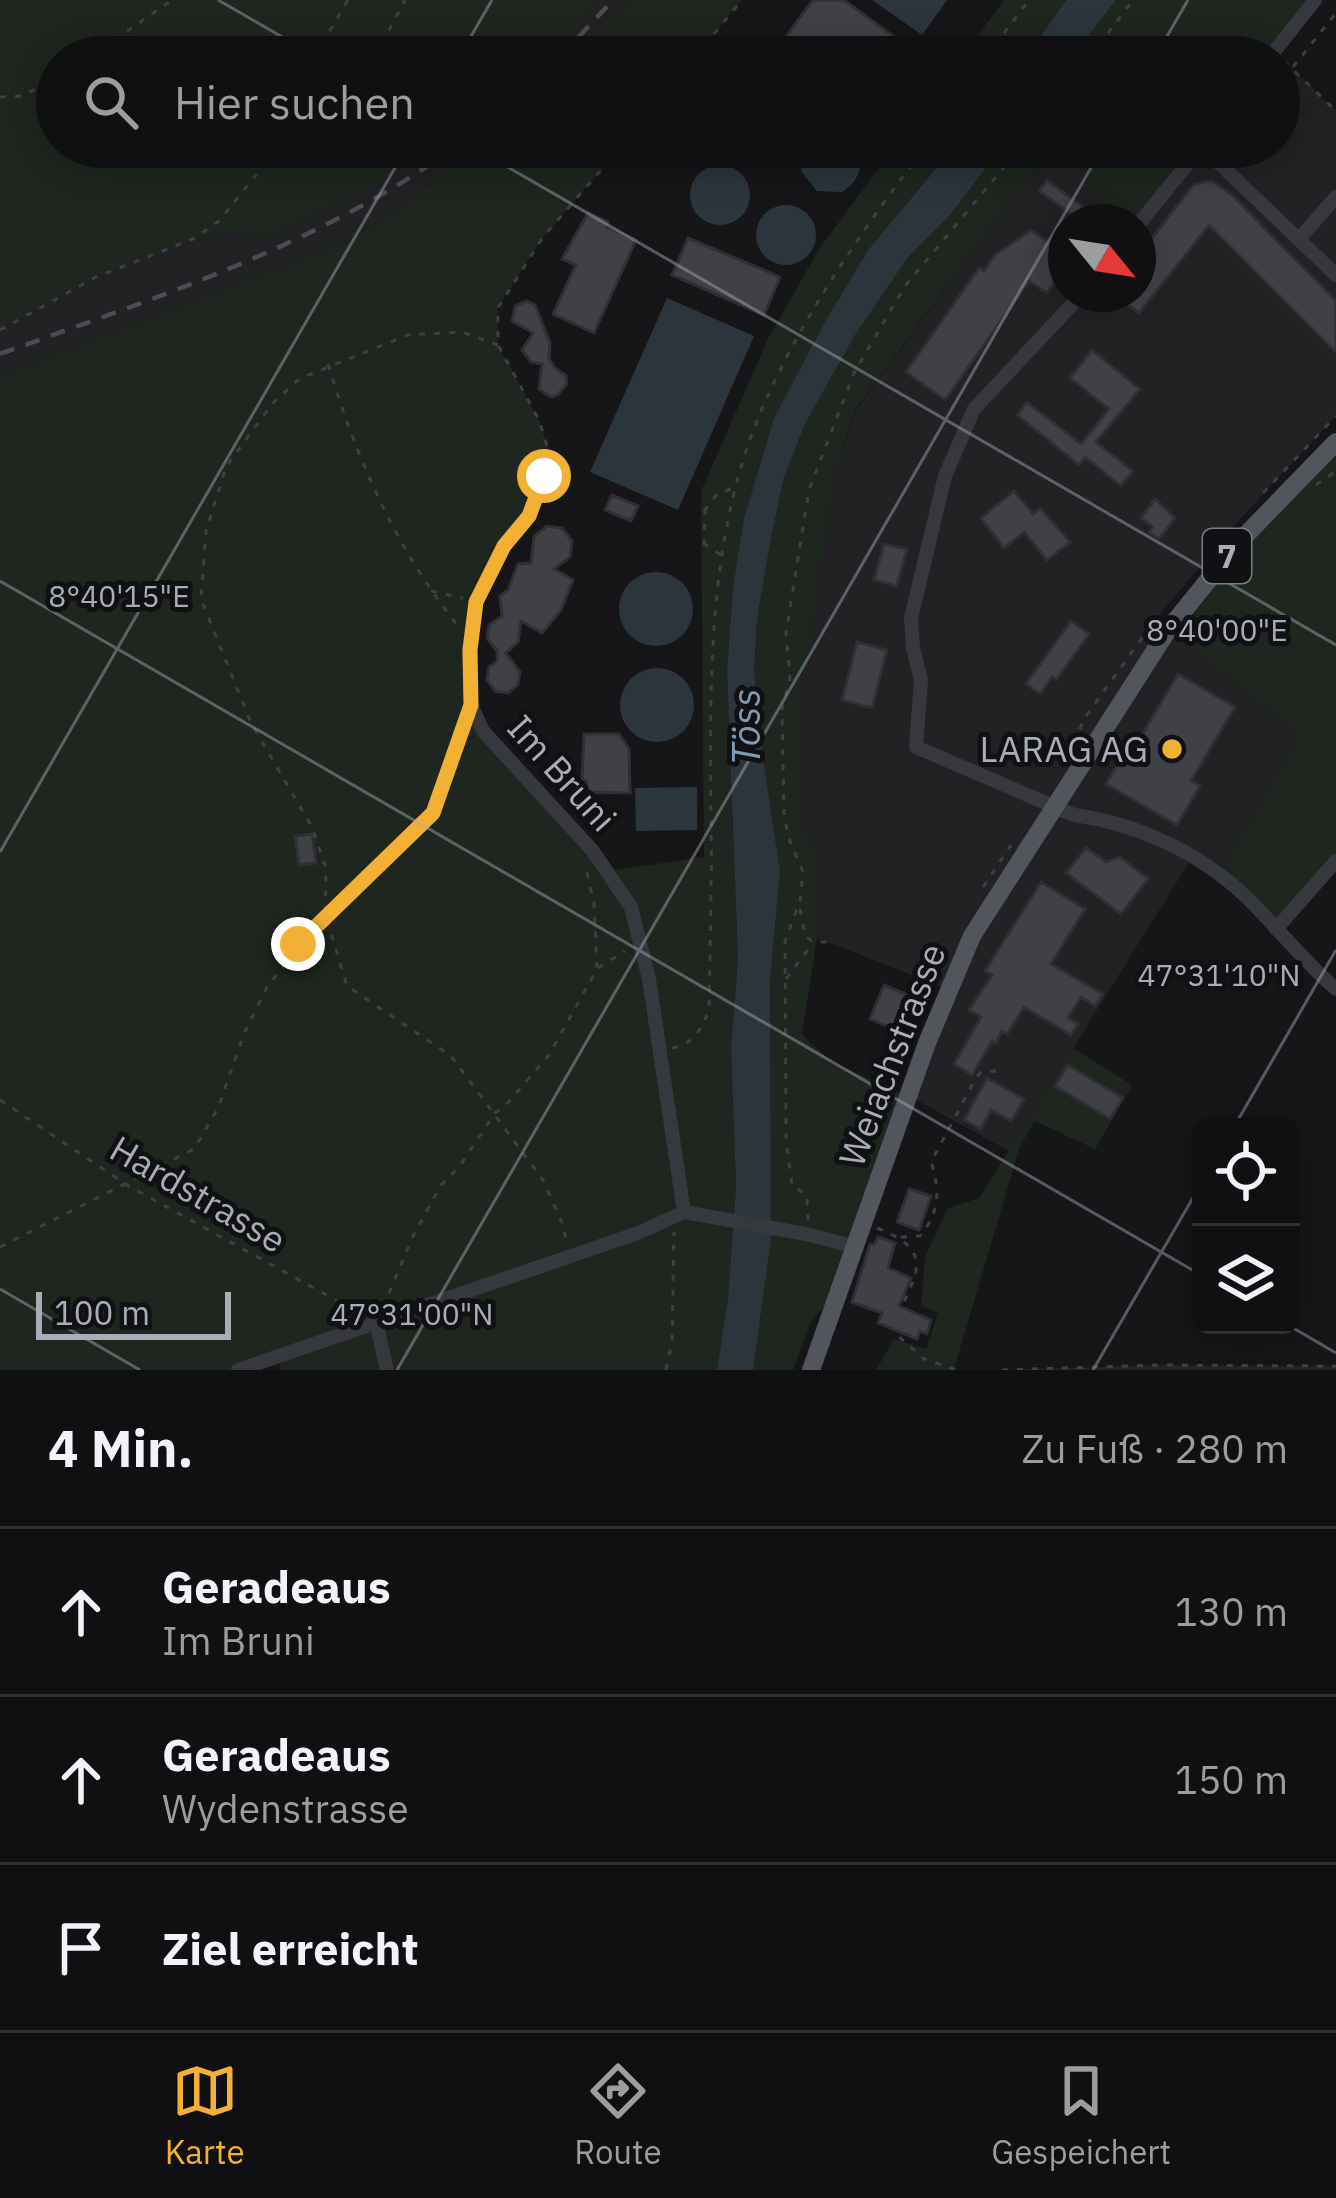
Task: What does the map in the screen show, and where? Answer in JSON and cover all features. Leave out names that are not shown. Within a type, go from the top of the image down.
[{"type":"main road","name":"Weiachstrasse","points":[[811,1370],[948,988],[972,937],[1143,667],[1194,596],[1336,442]]},
{"type":"street","points":[[1286,36],[1315,0]]},
{"type":"street","points":[[1155,204],[1184,168]]},
{"type":"street","points":[[1223,168],[1336,275]]},
{"type":"street","points":[[1299,239],[1336,197]]},
{"type":"street","points":[[1065,312],[974,409],[945,476],[911,617],[921,680],[916,747],[1054,807],[1193,855],[1245,896],[1336,989]]},
{"type":"street","name":"Im Bruni","points":[[529,516],[504,546],[476,602],[470,650],[471,705],[483,731],[592,850],[631,908],[643,946],[678,1215]]},
{"type":"street","points":[[1276,929],[1336,861]]},
{"type":"street","points":[[238,1370],[678,1215],[704,1214],[856,1247]]},
{"type":"street","points":[[379,1321],[387,1370]]},
{"type":"path","points":[[121,36],[172,0]]},
{"type":"path","points":[[327,36],[348,0]]},
{"type":"path","points":[[386,36],[405,0]]},
{"type":"path","points":[[712,36],[742,0]]},
{"type":"path","points":[[1002,36],[1030,0]]},
{"type":"path","points":[[1106,36],[1133,0]]},
{"type":"path","points":[[1300,58],[1336,13]]},
{"type":"path","points":[[1300,76],[1336,111]]},
{"type":"path","points":[[0,98],[36,89]]},
{"type":"path","points":[[0,330],[96,277],[193,239],[219,221],[262,168]]},
{"type":"path","points":[[529,516],[549,452],[539,420],[498,345],[498,308],[543,238],[603,168]]},
{"type":"path","points":[[658,1051],[684,1046],[701,1031],[709,1009],[710,637],[737,486],[760,413],[789,356],[858,235],[909,168]]},
{"type":"path","points":[[828,942],[813,942],[805,936],[800,901],[803,872],[784,813],[782,709],[790,678],[786,634],[808,490],[854,373],[905,286],[1004,168]]},
{"type":"path","points":[[498,345],[462,332],[408,335],[299,379],[272,404],[226,467],[206,531],[201,598],[250,723],[312,827],[326,868],[325,914],[347,986],[451,1056],[543,1180],[564,1227],[567,1257]]},
{"type":"path","points":[[328,364],[387,522],[470,650]]},
{"type":"path","points":[[723,556],[703,543],[706,540],[709,543],[704,545],[705,510],[710,511],[706,514],[704,511],[716,494],[737,486]]},
{"type":"path","points":[[430,590],[476,602]]},
{"type":"path","points":[[0,1247],[194,1149],[218,1108],[244,1034],[267,987],[325,914],[433,813],[471,705]]},
{"type":"path","points":[[592,850],[584,862],[594,903],[597,969]]},
{"type":"path","points":[[800,901],[785,941],[786,1139],[792,1186],[808,1199],[804,1233]]},
{"type":"path","points":[[785,979],[813,942]]},
{"type":"path","points":[[379,1321],[413,1236],[441,1185],[459,1167],[495,1113],[549,1055],[597,969],[609,958],[643,946]]},
{"type":"path","points":[[864,1223],[901,1237],[920,1236],[940,1192],[931,1162],[976,1078],[981,1072],[997,1071]]},
{"type":"path","name":"Hardstrasse","points":[[0,1100],[127,1185],[379,1321]]},
{"type":"path","points":[[666,1370],[672,1343],[678,1215]]},
{"type":"path","points":[[901,1237],[912,1250],[916,1274],[895,1334],[924,1359],[957,1370]]},
{"type":"path","points":[[1002,1370],[1336,1366]]},
{"type":"shaded area","points":[[0,0],[599,0],[564,36],[36,36],[36,168],[401,168],[261,239],[234,230],[193,240],[96,277],[0,330]]},
{"type":"shaded area","points":[[599,0],[630,0],[601,36],[564,36]]},
{"type":"shaded area","points":[[630,0],[742,0],[712,36],[601,36]]},
{"type":"shaded area","points":[[1004,0],[1066,0],[1041,36],[977,36]]},
{"type":"shaded area","points":[[1116,0],[1315,0],[1287,36],[1088,36]]},
{"type":"shaded area","points":[[1300,76],[1336,111],[1336,416],[1155,620],[1302,735],[1220,874],[1193,856],[1009,1151],[909,1096],[948,989],[817,938],[818,860],[801,815],[801,707],[834,474],[856,410],[1025,180],[1043,168],[1084,168],[1093,194],[1104,204],[1048,204],[1048,312],[1156,312],[1156,204],[1149,204],[1182,168],[1300,168]]},
{"type":"shaded area","points":[[401,168],[452,168],[350,240],[0,376],[0,330],[96,277],[193,239],[234,230],[262,239]]},
{"type":"shaded area","points":[[452,168],[603,168],[543,237],[498,308],[498,345],[539,420],[549,452],[529,516],[476,602],[471,705],[483,732],[608,871],[704,857],[701,491],[769,337],[819,249],[879,168],[936,168],[868,250],[823,325],[774,418],[744,518],[727,671],[738,959],[731,1048],[736,1187],[717,1370],[281,1370],[278,1357],[238,1370],[0,1370],[0,376],[350,240]]},
{"type":"shaded area","points":[[986,168],[1043,168],[1025,180],[855,410],[834,475],[801,707],[801,815],[818,860],[817,938],[802,1034],[832,1063],[909,1096],[843,1285],[811,1321],[793,1370],[753,1370],[771,1240],[770,981],[780,871],[754,671],[757,620],[784,477],[805,424],[855,335],[909,256],[950,215]]},
{"type":"shaded area","points":[[1084,168],[1182,168],[1149,204],[1104,204],[1093,194]]},
{"type":"shaded area","points":[[1336,442],[1336,861],[1276,929],[1220,874],[1301,735],[1168,630]]},
{"type":"shaded area","points":[[1073,1048],[1132,1085],[1095,1149],[1035,1121],[1020,1146],[957,1370],[876,1370],[894,1339],[926,1349],[938,1313],[921,1306],[925,1257],[948,1208],[979,1198]]},
{"type":"shaded area","points":[[1336,1366],[1336,1370],[1002,1370]]},
{"type":"water","points":[[872,0],[947,0],[922,35]]},
{"type":"water","points":[[1066,0],[1116,0],[1088,36],[1041,36]]},
{"type":"water","points":[[707,168],[733,168],[748,183],[748,207],[732,223],[708,223],[692,207],[692,183]]},
{"type":"water","points":[[860,168],[842,192],[817,191],[801,171]]},
{"type":"water","name":"Töss","points":[[936,168],[986,168],[950,215],[909,256],[855,335],[805,424],[784,477],[757,620],[754,671],[780,871],[770,981],[771,1240],[753,1370],[717,1370],[736,1187],[731,1048],[738,959],[727,671],[733,587],[744,518],[774,418],[868,250]]},
{"type":"water","points":[[786,205],[807,214],[816,235],[807,256],[786,265],[765,256],[756,235],[765,214]]},
{"type":"water","points":[[667,298],[754,336],[678,510],[590,472]]},
{"type":"water","points":[[656,572],[682,583],[693,609],[682,635],[656,646],[630,635],[619,609],[630,583]]},
{"type":"water","points":[[657,668],[683,679],[694,705],[683,731],[657,742],[631,731],[620,705],[631,679]]},
{"type":"water","points":[[697,787],[697,830],[636,831],[635,788]]},
{"type":"building","points":[[813,0],[844,0],[893,36],[786,36]]},
{"type":"building","points":[[1047,180],[1079,204],[1057,204],[1039,191]]},
{"type":"building","points":[[1212,181],[1231,194],[1336,301],[1336,352],[1209,225],[1156,292],[1156,233],[1194,184]]},
{"type":"building","points":[[588,213],[636,240],[594,333],[553,314],[576,265],[562,259]]},
{"type":"building","points":[[1031,230],[1048,242],[1048,292],[1029,281],[945,400],[906,372],[979,268],[984,271],[995,255]]},
{"type":"building","points":[[688,238],[780,277],[764,315],[672,275]]},
{"type":"building","points":[[527,301],[535,305],[550,343],[549,358],[566,376],[567,383],[558,395],[551,397],[539,389],[542,364],[531,362],[522,350],[533,333],[512,321],[515,306]]},
{"type":"building","points":[[1092,350],[1140,389],[1096,442],[1133,471],[1121,486],[1085,457],[1079,465],[1017,415],[1027,402],[1081,444],[1109,409],[1070,378]]},
{"type":"building","points":[[1014,491],[1033,514],[1040,508],[1070,542],[1047,560],[1024,532],[1004,548],[981,518]]},
{"type":"building","points":[[612,495],[638,506],[631,521],[605,510]]},
{"type":"building","points":[[1155,499],[1175,518],[1159,539],[1141,518]]},
{"type":"building","points":[[547,526],[562,528],[572,541],[570,557],[554,569],[573,580],[561,610],[542,633],[521,621],[518,642],[506,653],[520,672],[518,685],[508,693],[495,691],[487,680],[489,667],[497,661],[497,651],[487,638],[489,625],[502,616],[500,596],[508,590],[518,564],[531,563],[534,536]]},
{"type":"building","points":[[884,544],[907,549],[897,586],[874,580]]},
{"type":"building","points":[[1071,621],[1089,634],[1040,694],[1026,684]]},
{"type":"building","points":[[857,642],[887,650],[872,708],[842,700]]},
{"type":"building","name":"LARAG AG","points":[[1178,674],[1235,707],[1191,781],[1200,786],[1177,825],[1106,784],[1128,747],[1133,750]]},
{"type":"building","points":[[584,734],[619,734],[629,749],[630,793],[587,792],[586,780],[582,780]]},
{"type":"building","points":[[312,834],[316,863],[299,865],[295,836]]},
{"type":"building","points":[[1086,848],[1106,862],[1120,857],[1148,879],[1121,914],[1066,873]]},
{"type":"building","points":[[1041,882],[1085,909],[1051,964],[1103,994],[1095,1006],[1081,997],[1068,1018],[1078,1024],[1071,1035],[1024,1007],[1007,1034],[1002,1031],[996,1043],[992,1041],[972,1075],[954,1064],[981,1017],[969,1010],[992,975],[985,971]]},
{"type":"building","points":[[884,985],[917,999],[903,1033],[870,1019]]},
{"type":"building","points":[[1068,1065],[1123,1098],[1110,1119],[1055,1086]]},
{"type":"building","points":[[987,1078],[1024,1099],[1011,1121],[991,1110],[981,1129],[964,1120]]},
{"type":"building","points":[[909,1189],[931,1196],[919,1230],[897,1222]]},
{"type":"building","points":[[878,1237],[895,1243],[888,1268],[911,1278],[899,1306],[931,1320],[927,1334],[920,1331],[917,1339],[878,1323],[882,1313],[852,1302],[870,1244]]},
{"type":"railway","points":[[580,36],[613,0]]},
{"type":"railway","points":[[0,354],[177,290],[292,241],[424,168]]},
{"type":"place","name":"LARAG AG","points":[[1172,749]]},
{"type":"route","points":[[298,944],[433,813],[471,705],[470,650],[476,602],[504,546],[529,516],[544,476]]}]
